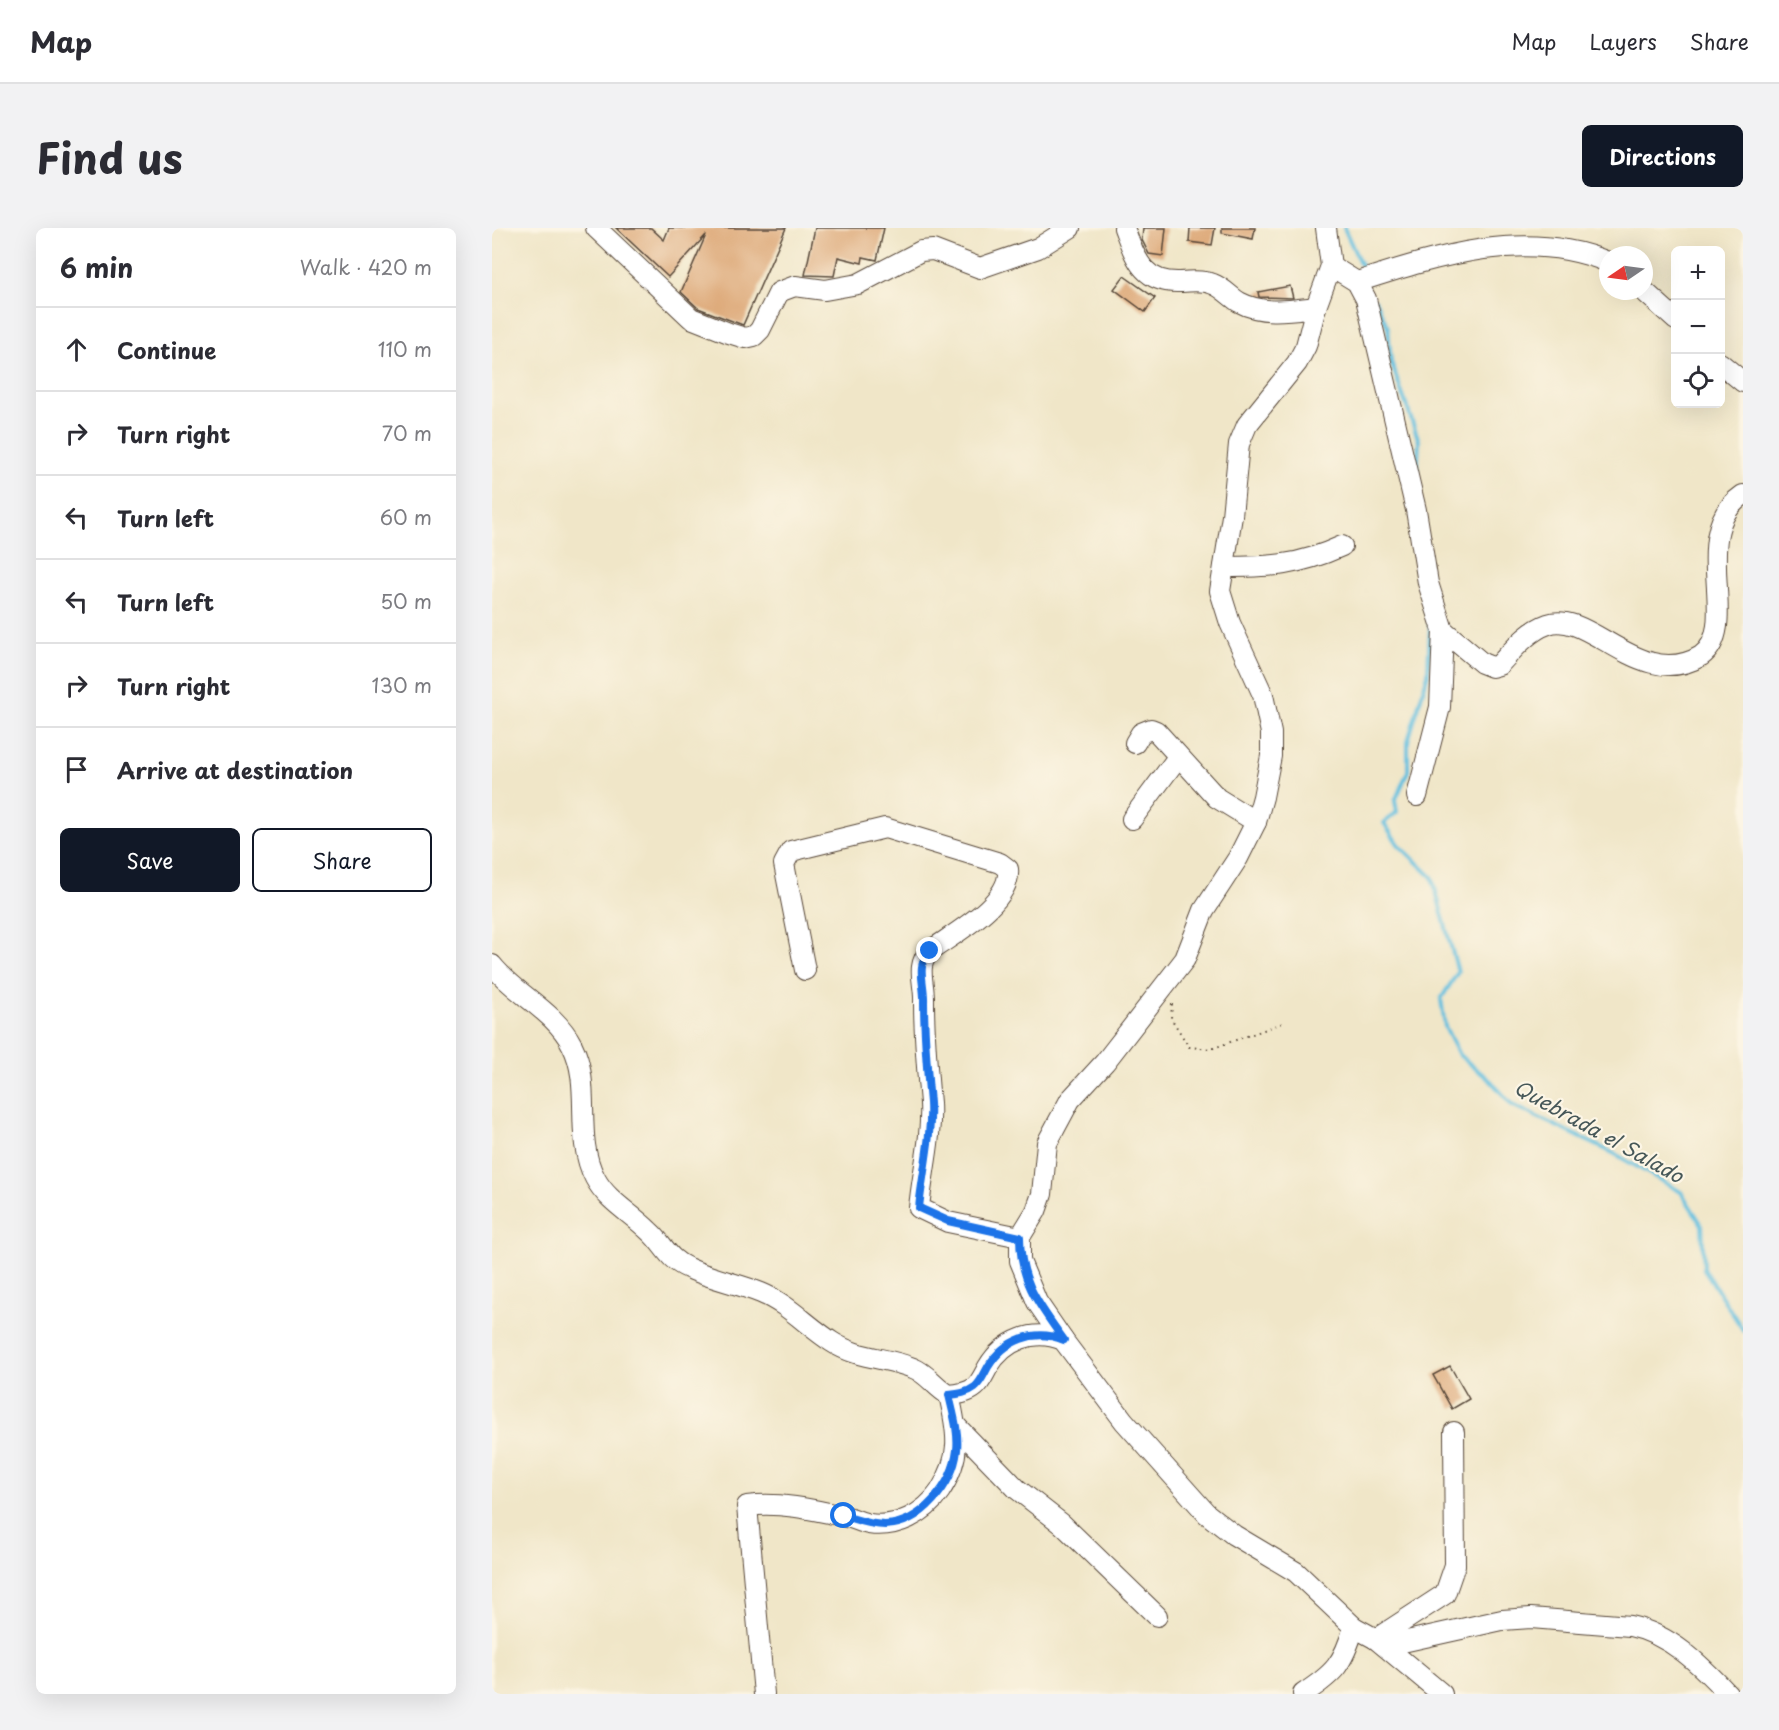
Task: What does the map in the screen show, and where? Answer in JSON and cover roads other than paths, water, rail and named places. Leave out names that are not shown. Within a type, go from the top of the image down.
[{"type":"street","points":[[596,228],[691,318],[745,338],[754,336],[760,330],[778,292],[795,286],[825,290],[858,284],[921,251],[933,250],[980,268],[1038,248],[1070,228]]},
{"type":"street","points":[[1124,228],[1143,271],[1153,278],[1167,283],[1193,281],[1214,284],[1250,308],[1279,311],[1316,307]]},
{"type":"street","points":[[1326,228],[1331,266],[1316,307],[1306,346],[1298,363],[1247,425],[1239,444],[1233,516],[1221,591],[1230,623],[1263,695],[1271,733],[1271,756],[1256,822],[1238,858],[1204,910],[1185,959],[1105,1062],[1060,1114],[1047,1143],[1042,1194],[1036,1211],[1020,1237],[1020,1261],[1037,1302],[1064,1340],[1124,1421],[1207,1514],[1234,1535],[1296,1572],[1354,1627],[1376,1639],[1442,1694]]},
{"type":"street","points":[[1357,282],[1488,235],[1528,232],[1562,236],[1599,255]]},
{"type":"street","points":[[1331,266],[1357,282],[1366,299],[1416,510],[1428,583],[1443,630],[1440,707],[1417,796]]},
{"type":"street","points":[[1653,299],[1671,315]]},
{"type":"street","points":[[1725,367],[1743,382]]},
{"type":"street","points":[[1443,630],[1482,663],[1492,667],[1499,665],[1536,629],[1550,623],[1567,624],[1654,665],[1672,667],[1689,663],[1717,643],[1722,629],[1718,559],[1722,519],[1730,504],[1743,495]]},
{"type":"street","points":[[1224,567],[1272,567],[1311,560],[1342,546]]},
{"type":"street","points":[[1135,743],[1141,732],[1151,729],[1156,731],[1217,798],[1256,822]]},
{"type":"street","points":[[1132,819],[1178,757]]},
{"type":"street","points":[[805,970],[784,864],[791,850],[885,828],[1000,863],[1008,869],[1009,879],[993,905],[923,958],[921,968],[924,996],[924,1050],[930,1104],[919,1208],[948,1221],[1020,1237]]},
{"type":"street","points":[[492,965],[507,982],[561,1028],[571,1043],[581,1072],[582,1119],[589,1162],[595,1178],[610,1199],[651,1232],[669,1257],[687,1268],[761,1293],[792,1310],[831,1341],[844,1348],[874,1360],[916,1369],[949,1395],[956,1426],[957,1450],[945,1483],[935,1499],[905,1521],[886,1525],[867,1524],[844,1516],[765,1503],[747,1506],[763,1694]]},
{"type":"street","points":[[949,1395],[960,1394],[977,1386],[1005,1347],[1022,1338],[1048,1334],[1064,1340]]},
{"type":"street","points":[[956,1426],[1017,1489],[1062,1524],[1157,1616]]},
{"type":"street","points":[[1376,1639],[1444,1594],[1455,1565],[1454,1431]]},
{"type":"street","points":[[1376,1639],[1398,1643],[1502,1620],[1531,1618],[1630,1626],[1645,1629],[1667,1640],[1701,1666],[1728,1694]]},
{"type":"street","points":[[1303,1694],[1332,1675],[1348,1645],[1354,1627]]},
{"type":"waterway","name":"Quebrada el Salado","points":[[1344,228],[1365,274]]},
{"type":"waterway","name":"Quebrada el Salado","points":[[1375,300],[1388,327],[1391,362],[1419,441],[1417,477]]},
{"type":"waterway","name":"Quebrada el Salado","points":[[1425,605],[1430,627],[1428,674],[1408,741],[1408,771],[1395,801],[1397,812],[1384,823],[1398,844],[1432,877],[1458,972],[1441,999],[1445,1027],[1459,1055],[1491,1081],[1512,1105],[1615,1154],[1681,1192],[1702,1225],[1704,1269],[1743,1330]]}]
